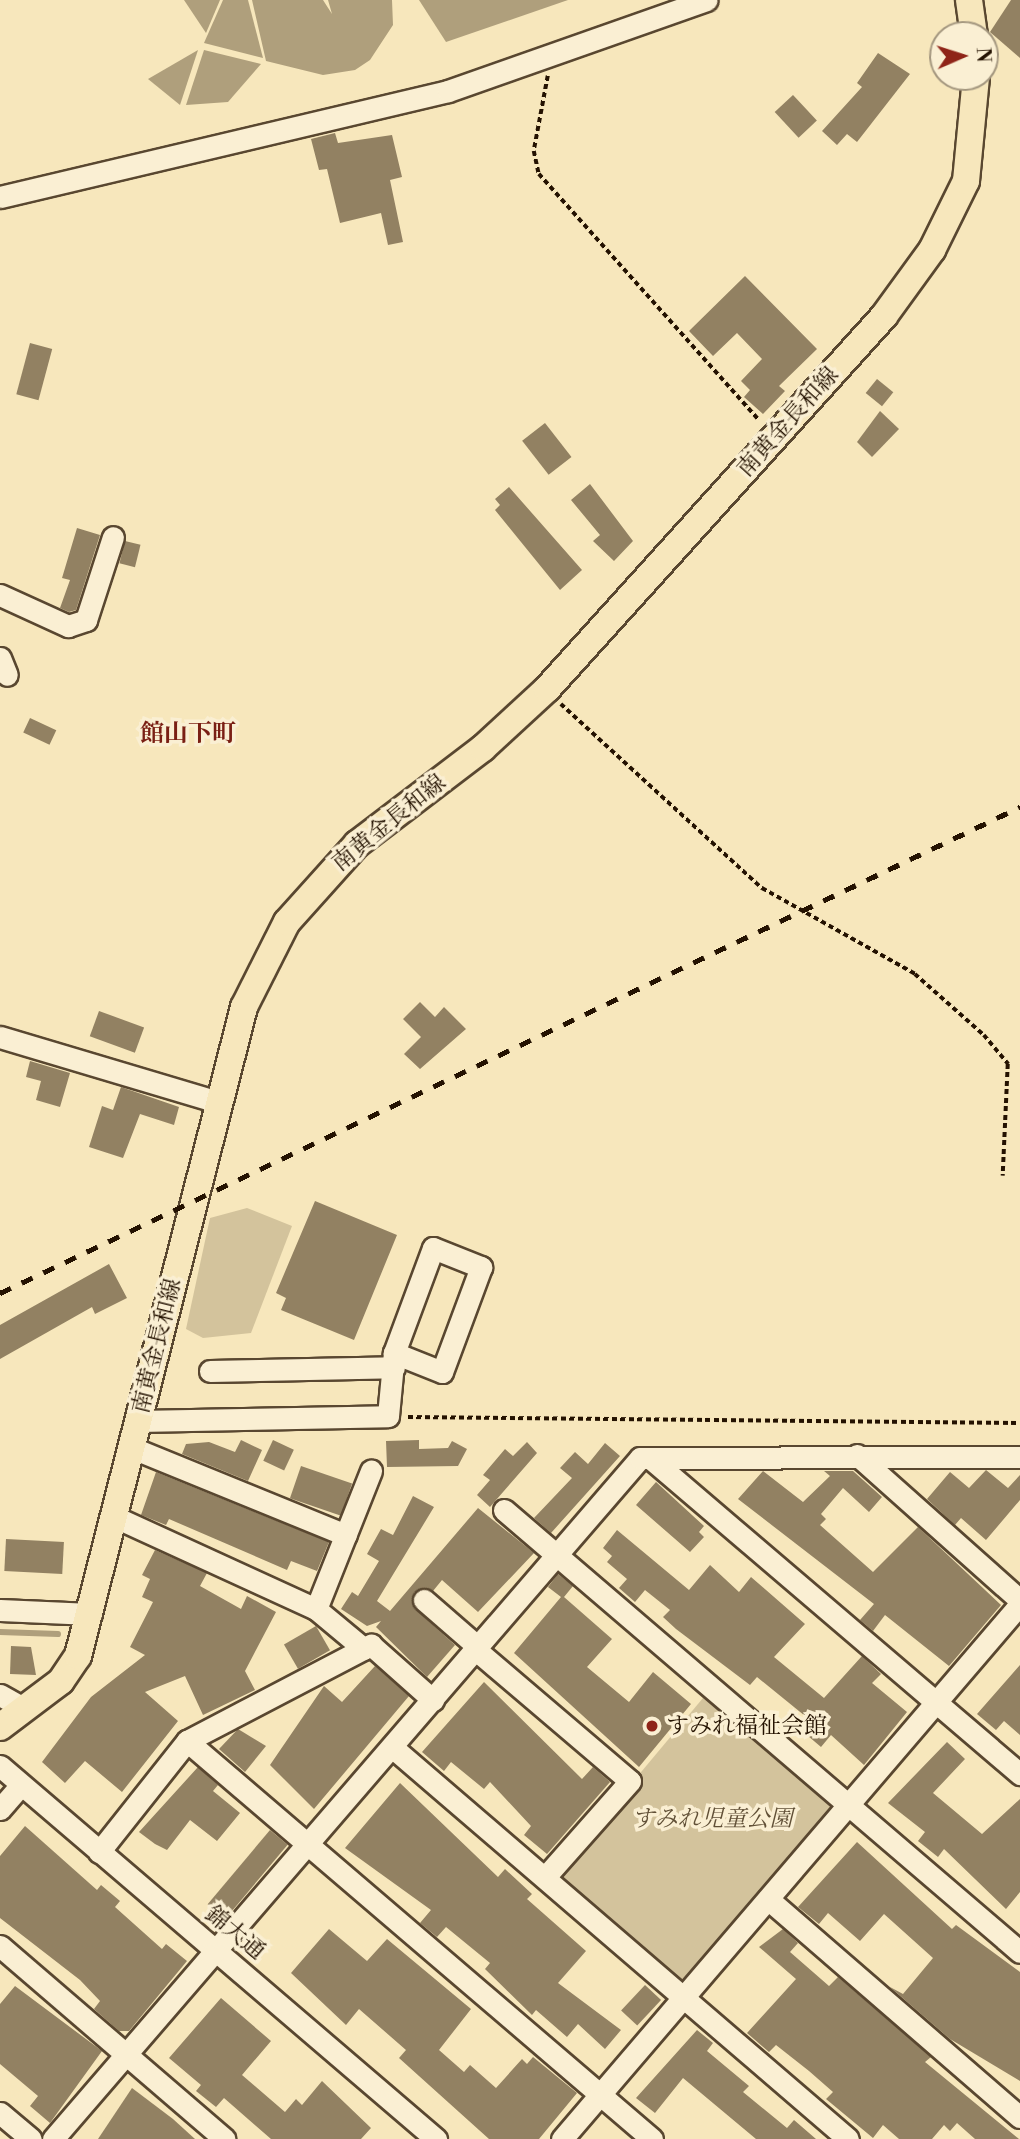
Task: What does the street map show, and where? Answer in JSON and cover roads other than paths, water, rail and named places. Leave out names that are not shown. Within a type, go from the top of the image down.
[{"type":"main road","points":[[970,0],[972,21]]},
{"type":"main road","name":"南黄金長和線","points":[[0,1727],[61,1681],[78,1656],[91,1614],[130,1447],[244,1007],[286,922],[357,844],[547,690],[884,316],[937,241],[966,181],[975,91]]},
{"type":"street","points":[[0,197],[449,91],[706,0]]},
{"type":"street","points":[[0,595],[68,626],[86,620],[113,537]]},
{"type":"street","points":[[0,1037],[218,1102]]},
{"type":"street","points":[[138,1421],[388,1416],[394,1360],[433,1248],[481,1267],[442,1372],[394,1360],[210,1371]]},
{"type":"street","points":[[130,1447],[346,1535]]},
{"type":"street","points":[[53,2139],[640,1458],[857,1455],[1020,1457]]},
{"type":"street","points":[[562,2139],[1020,1602],[857,1455]]},
{"type":"street","points":[[650,1458],[1020,1774]]},
{"type":"street","points":[[316,1609],[371,1471]]},
{"type":"street","points":[[503,1510],[558,1553],[1020,1952]]},
{"type":"street","points":[[115,1517],[316,1609],[364,1649]]},
{"type":"street","points":[[424,1600],[630,1781],[545,1877]]},
{"type":"street","points":[[0,1610],[91,1614]]},
{"type":"street","points":[[99,1852],[187,1741],[371,1645],[433,1700]]},
{"type":"street","points":[[0,1695],[25,1709]]},
{"type":"street","points":[[187,1741],[652,2139]]},
{"type":"street","points":[[392,1747],[848,2139]]},
{"type":"street","name":"錦大通","points":[[0,1766],[436,2139]]},
{"type":"street","points":[[0,1809],[21,1785]]},
{"type":"street","points":[[768,1899],[1020,2117]]},
{"type":"street","points":[[0,1946],[224,2139]]},
{"type":"street","points":[[0,2113],[31,2139]]},
{"type":"waterway","points":[[0,1632],[58,1634]]},
{"type":"railway","points":[[0,1293],[1020,807]]},
{"type":"place","name":"すみれ福祉会館","points":[[652,1726]]},
{"type":"district","name":"館山下町","points":[[188,735]]},
{"type":"park label","name":"すみれ児童公園","points":[[712,1819]]}]
